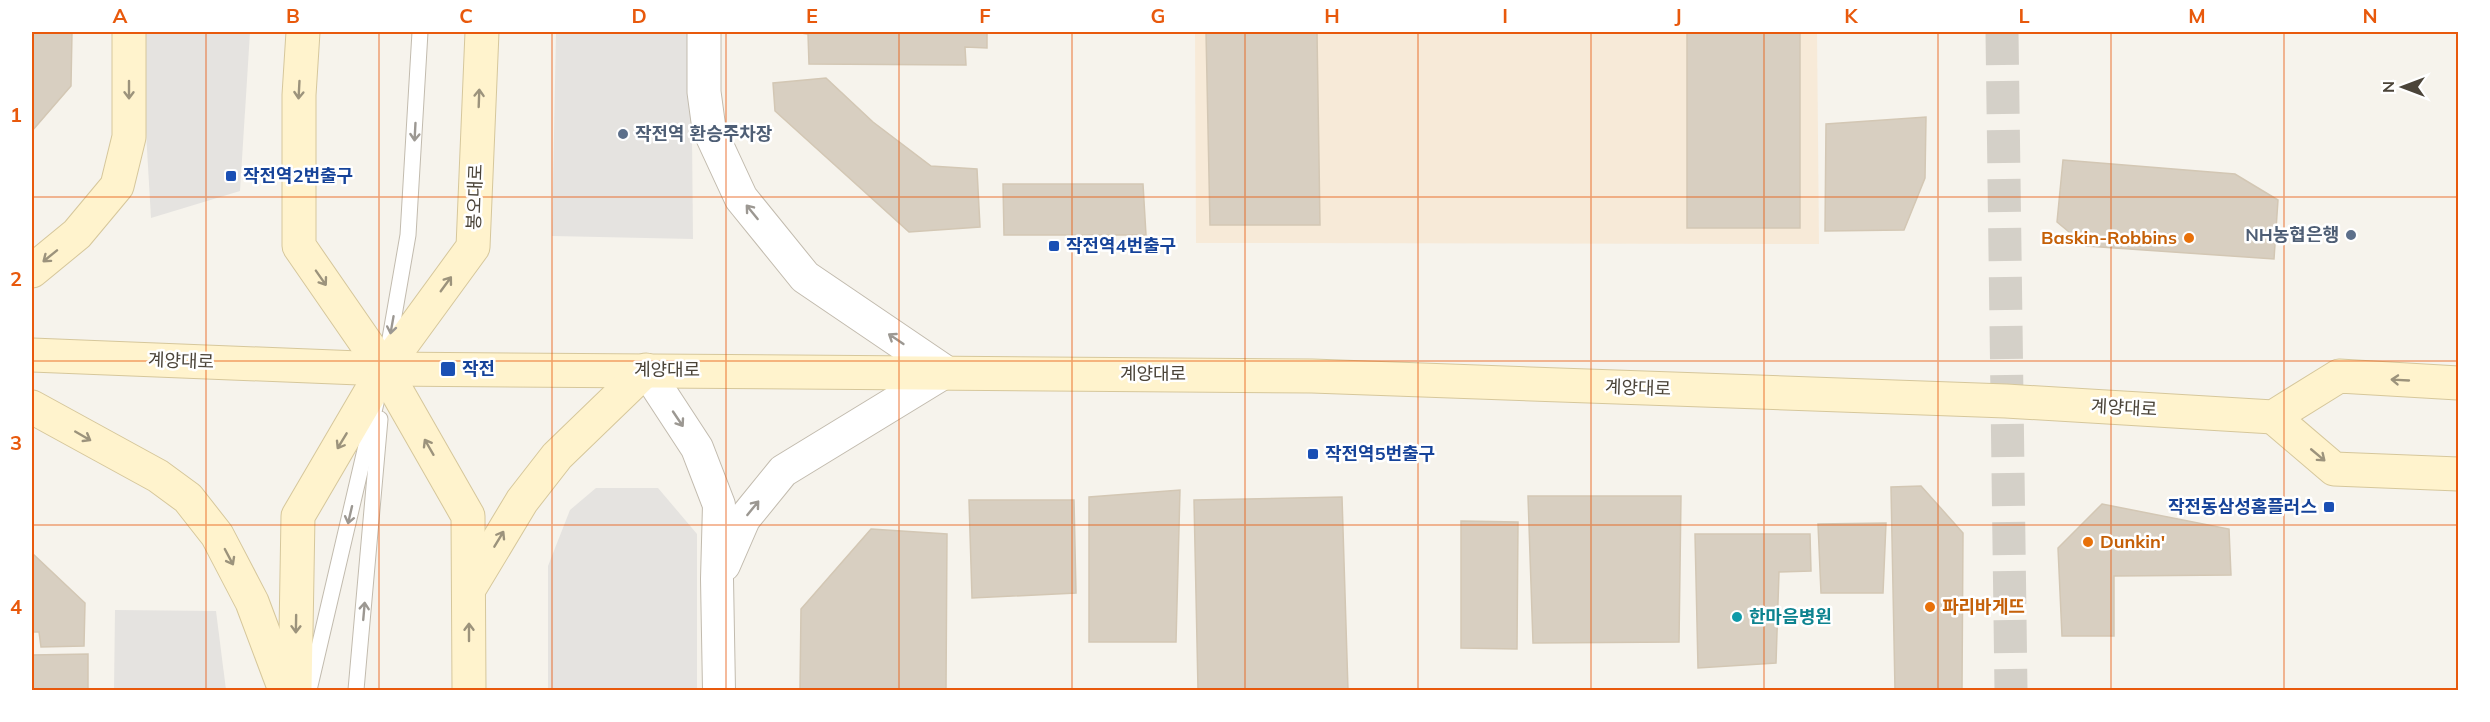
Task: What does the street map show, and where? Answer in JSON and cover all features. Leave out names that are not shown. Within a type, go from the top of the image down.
[{"type":"main road","points":[[32,271],[77,234],[117,186],[129,137],[129,32]]},
{"type":"main road","points":[[303,32],[299,96],[299,246],[384,369],[468,516],[469,690]]},
{"type":"main road","name":"봉오대로","points":[[295,690],[298,516],[384,369],[473,248],[482,32]]},
{"type":"main road","name":"계양대로","points":[[32,355],[384,369],[1324,376],[2006,401],[2273,417]]},
{"type":"main road","points":[[469,589],[522,501],[557,456],[646,370]]},
{"type":"main road","points":[[2458,383],[2339,376],[2273,417],[2334,468],[2458,474]]},
{"type":"main road","points":[[32,407],[158,477],[188,498],[218,536],[252,602],[285,690]]},
{"type":"street","points":[[704,32],[704,92],[709,129],[741,198],[805,277],[945,372],[783,471],[744,519],[717,579]]},
{"type":"street","points":[[646,370],[697,448],[719,505],[717,579],[719,690]]},
{"type":"lane","points":[[309,690],[384,369],[408,235],[420,32]]},
{"type":"lane","points":[[356,690],[384,369]]},
{"type":"shaded area","points":[[146,32],[250,32],[240,191],[151,218],[143,80]]},
{"type":"shaded area","name":"작전역 환승주차장","points":[[556,32],[691,32],[693,239],[552,236]]},
{"type":"shaded area","points":[[1195,32],[1817,32],[1819,244],[1196,243]]},
{"type":"shaded area","points":[[596,488],[658,488],[697,534],[697,690],[548,690],[548,566],[570,510]]},
{"type":"shaded area","points":[[115,610],[216,611],[226,690],[114,690]]},
{"type":"building","points":[[32,32],[72,32],[71,86],[32,131]]},
{"type":"building","points":[[794,32],[987,32],[987,48],[965,47],[966,65],[809,64],[808,34]]},
{"type":"building","points":[[1206,32],[1317,32],[1320,225],[1210,225]]},
{"type":"building","points":[[1687,32],[1800,32],[1800,228],[1687,228]]},
{"type":"building","points":[[826,78],[873,122],[931,166],[977,169],[980,227],[909,232],[775,111],[773,83]]},
{"type":"building","points":[[1926,117],[1925,178],[1904,230],[1825,231],[1826,124]]},
{"type":"building","points":[[2063,160],[2235,174],[2278,200],[2274,259],[2086,246],[2057,222]]},
{"type":"building","points":[[1003,184],[1143,184],[1146,235],[1004,235]]},
{"type":"building","points":[[1921,486],[1963,533],[1962,690],[1895,690],[1891,487]]},
{"type":"building","points":[[1180,490],[1176,642],[1089,642],[1089,497]]},
{"type":"building","points":[[1528,496],[1681,496],[1679,642],[1533,643]]},
{"type":"building","points":[[1342,497],[1348,690],[1198,690],[1194,500]]},
{"type":"building","points":[[969,500],[1074,500],[1076,593],[972,598]]},
{"type":"building","points":[[2102,504],[2229,529],[2231,575],[2114,576],[2114,636],[2062,636],[2058,548]]},
{"type":"building","points":[[1461,521],[1518,522],[1517,649],[1461,648]]},
{"type":"building","points":[[1886,523],[1883,593],[1821,593],[1818,524]]},
{"type":"building","points":[[871,529],[947,534],[946,690],[800,690],[801,609]]},
{"type":"building","name":"한마음병원","points":[[1695,534],[1810,534],[1811,571],[1779,572],[1776,663],[1698,668]]},
{"type":"building","points":[[32,553],[85,603],[84,646],[41,647],[39,632],[32,632]]},
{"type":"building","points":[[2457,573],[2458,573],[2457,639]]},
{"type":"building","points":[[88,654],[88,690],[32,690],[32,655]]},
{"type":"tunnel","points":[[2002,32],[2011,690]]},
{"type":"place","name":"작전역 환승주차장","points":[[623,134]]},
{"type":"place","name":"작전역2번출구","points":[[231,176]]},
{"type":"place","name":"NH농협은행","points":[[2351,235]]},
{"type":"place","name":"Baskin-Robbins","points":[[2189,238]]},
{"type":"place","name":"작전역4번출구","points":[[1054,246]]},
{"type":"place","name":"작전","points":[[448,369]]},
{"type":"place","name":"작전역5번출구","points":[[1313,454]]},
{"type":"place","name":"작전동삼성홈플러스","points":[[2329,507]]},
{"type":"place","name":"Dunkin'","points":[[2088,542]]},
{"type":"place","name":"파리바게뜨","points":[[1930,607]]},
{"type":"place","name":"한마음병원","points":[[1737,617]]}]
